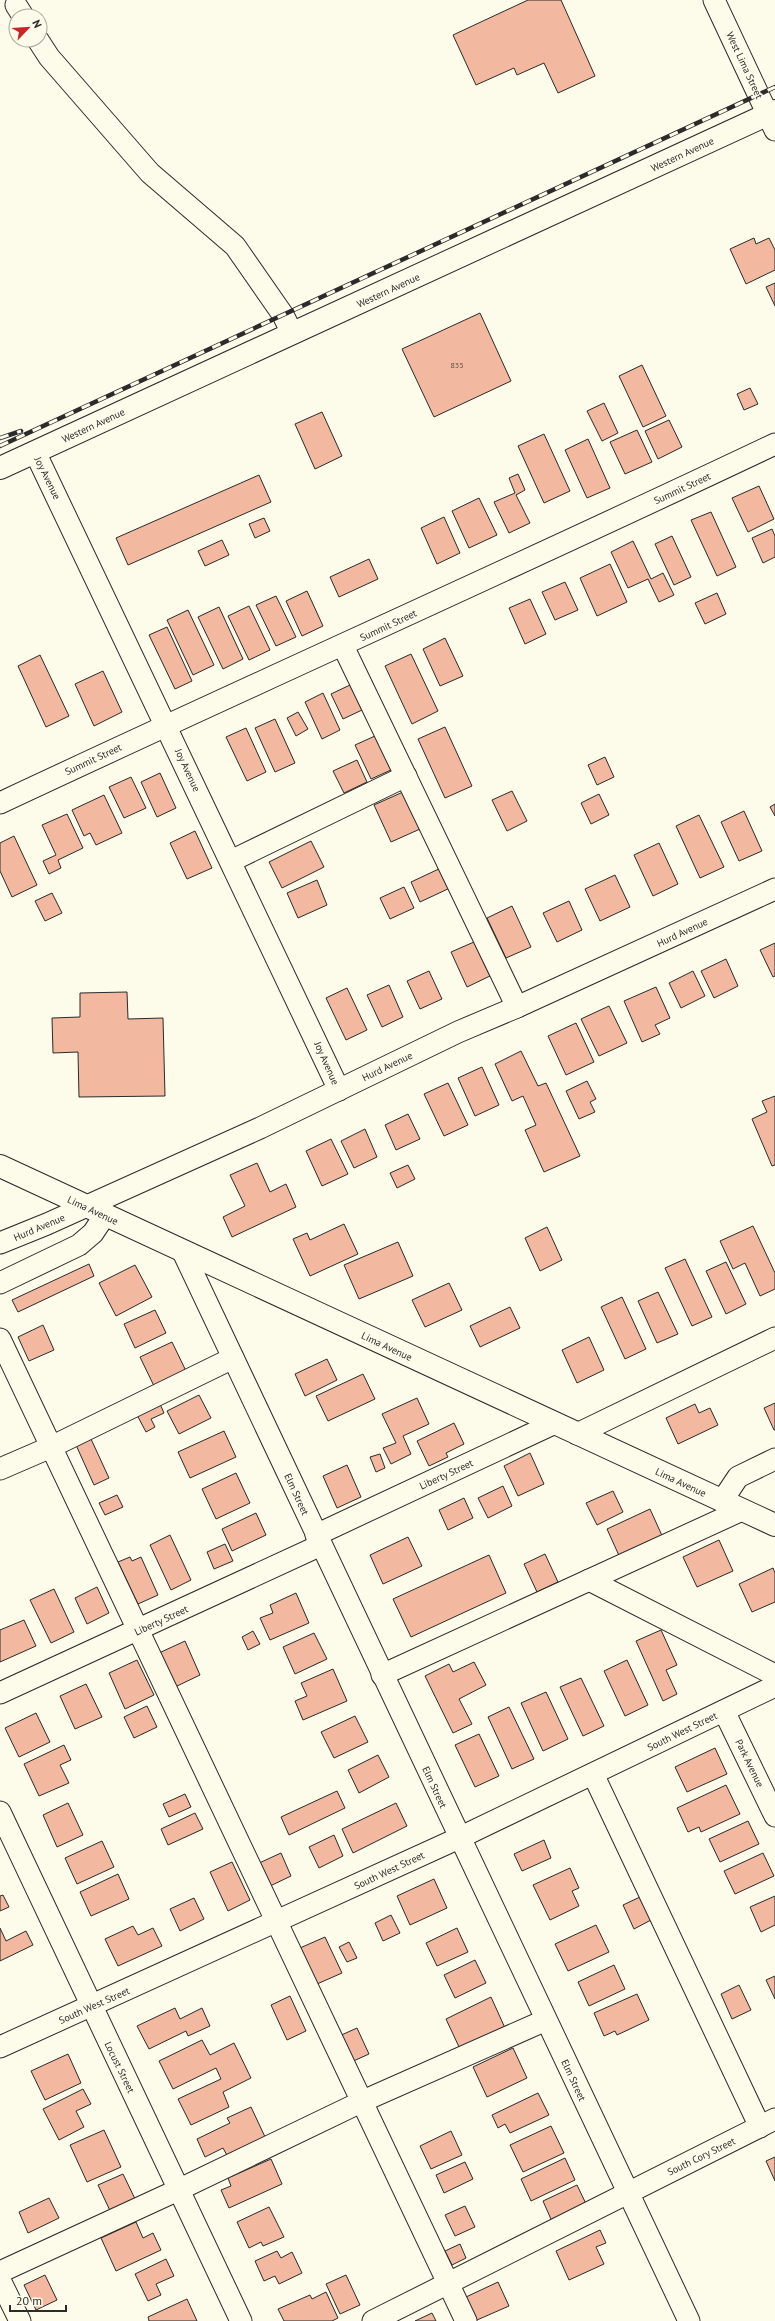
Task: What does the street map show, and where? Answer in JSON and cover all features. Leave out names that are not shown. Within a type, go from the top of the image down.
[{"type":"main road","name":"Western Avenue","points":[[0,468],[292,333],[772,118]]},
{"type":"main road","name":"Lima Avenue","points":[[0,1166],[775,1525]]},
{"type":"street","name":"West Lima Street","points":[[714,0],[772,118]]},
{"type":"street","points":[[43,48],[49,57],[150,174],[235,246],[283,315],[292,333]]},
{"type":"street","name":"Summit Street","points":[[0,803],[166,725],[343,646],[775,444]]},
{"type":"street","name":"Joy Avenue","points":[[35,452],[231,861],[338,1090]]},
{"type":"street","points":[[343,646],[517,1008]]},
{"type":"street","points":[[231,861],[406,776]]},
{"type":"street","name":"Hurd Avenue","points":[[0,1243],[95,1211],[458,1032],[517,1008],[775,890]]},
{"type":"street","points":[[0,1283],[79,1245],[94,1233],[95,1211]]},
{"type":"street","name":"Elm Street","points":[[183,1252],[459,1838],[689,2321]]},
{"type":"street","points":[[577,1434],[775,1338]]},
{"type":"street","points":[[0,1339],[466,2321]]},
{"type":"street","points":[[0,1469],[51,1447],[233,1358]]},
{"type":"street","name":"Liberty Street","points":[[0,1693],[138,1630],[554,1423]]},
{"type":"street","points":[[722,1501],[738,1477],[775,1459]]},
{"type":"street","points":[[382,1675],[742,1510]]},
{"type":"street","points":[[589,1580],[775,1675]]},
{"type":"street","name":"South West Street","points":[[0,2047],[459,1838],[775,1686]]},
{"type":"street","name":"Park Avenue","points":[[724,1711],[774,1814]]},
{"type":"street","points":[[593,1774],[767,2123]]},
{"type":"street","name":"Locust Street","points":[[0,1812],[241,2321]]},
{"type":"street","points":[[0,2272],[178,2190],[362,2101],[546,2020]]},
{"type":"street","name":"South Cory Street","points":[[373,2321],[627,2192],[767,2123]]},
{"type":"street","points":[[0,2280],[20,2321]]},
{"type":"building","points":[[528,0],[561,0],[595,76],[558,93],[544,63],[517,75],[514,68],[476,85],[453,35]]},
{"type":"building","points":[[754,238],[756,244],[769,238],[775,250],[775,270],[746,284],[730,249]]},
{"type":"building","points":[[775,283],[775,306],[766,287]]},
{"type":"building","points":[[480,313],[511,381],[434,417],[402,349]]},
{"type":"building","points":[[642,365],[666,416],[643,427],[619,376]]},
{"type":"building","points":[[750,388],[758,404],[744,410],[737,394]]},
{"type":"building","points":[[604,403],[618,433],[602,441],[587,411]]},
{"type":"building","points":[[322,412],[342,456],[315,469],[295,424]]},
{"type":"building","points":[[669,420],[682,447],[658,459],[645,431]]},
{"type":"building","points":[[637,430],[652,462],[625,474],[610,442]]},
{"type":"building","points":[[544,434],[570,491],[544,503],[518,446]]},
{"type":"building","points":[[588,439],[610,488],[587,498],[565,450]]},
{"type":"building","points":[[518,474],[525,490],[516,495],[530,523],[509,533],[494,502],[515,493],[509,478]]},
{"type":"building","points":[[259,475],[271,502],[128,565],[116,538]]},
{"type":"building","points":[[759,486],[774,519],[748,532],[732,498]]},
{"type":"building","points":[[479,498],[497,535],[469,548],[452,511]]},
{"type":"building","points":[[711,512],[736,567],[717,576],[691,520]]},
{"type":"building","points":[[444,517],[460,553],[437,564],[421,528]]},
{"type":"building","points":[[264,518],[270,531],[255,538],[249,524]]},
{"type":"building","points":[[772,529],[775,536],[775,557],[763,563],[752,538]]},
{"type":"building","points":[[672,536],[691,577],[674,585],[655,544]]},
{"type":"building","points":[[222,540],[229,555],[205,566],[198,551]]},
{"type":"building","points":[[633,541],[651,579],[663,573],[674,595],[659,602],[648,579],[628,588],[611,552]]},
{"type":"building","points":[[369,559],[378,579],[339,597],[330,577]]},
{"type":"building","points":[[610,564],[627,602],[597,616],[580,578]]},
{"type":"building","points":[[565,582],[578,610],[555,620],[542,592]]},
{"type":"building","points":[[307,591],[323,626],[302,636],[286,601]]},
{"type":"building","points":[[717,593],[726,614],[705,624],[695,603]]},
{"type":"building","points":[[276,596],[296,637],[276,646],[256,605]]},
{"type":"building","points":[[530,599],[546,634],[525,644],[509,608]]},
{"type":"building","points":[[249,606],[270,650],[249,660],[228,616]]},
{"type":"building","points":[[219,607],[243,659],[223,669],[198,617]]},
{"type":"building","points":[[188,610],[214,665],[193,675],[167,620]]},
{"type":"building","points":[[167,627],[192,681],[175,689],[149,635]]},
{"type":"building","points":[[445,638],[463,676],[440,686],[423,649]]},
{"type":"building","points":[[411,654],[438,711],[412,724],[385,666]]},
{"type":"building","points":[[40,655],[69,716],[46,727],[18,666]]},
{"type":"building","points":[[103,671],[122,712],[94,726],[75,684]]},
{"type":"building","points":[[350,685],[362,710],[343,719],[331,694]]},
{"type":"building","points":[[323,693],[340,730],[322,739],[305,702]]},
{"type":"building","points":[[298,712],[308,729],[296,736],[287,718]]},
{"type":"building","points":[[275,719],[295,763],[275,772],[255,728]]},
{"type":"building","points":[[445,727],[472,786],[445,798],[418,739]]},
{"type":"building","points":[[246,728],[266,772],[247,781],[226,737]]},
{"type":"building","points":[[375,736],[391,770],[371,779],[355,745]]},
{"type":"building","points":[[605,757],[614,777],[597,785],[588,765]]},
{"type":"building","points":[[357,760],[367,782],[344,793],[333,771]]},
{"type":"building","points":[[160,773],[176,808],[157,817],[141,782]]},
{"type":"building","points":[[131,777],[146,808],[124,818],[109,787]]},
{"type":"building","points":[[512,791],[527,821],[507,831],[492,800]]},
{"type":"building","points":[[403,792],[420,829],[391,842],[374,805]]},
{"type":"building","points":[[599,794],[609,815],[591,824],[581,803]]},
{"type":"building","points":[[104,795],[122,833],[96,845],[90,833],[84,836],[72,810]]},
{"type":"building","points":[[775,804],[775,816],[770,807]]},
{"type":"building","points":[[744,811],[762,851],[739,861],[721,822]]},
{"type":"building","points":[[67,814],[83,848],[58,860],[61,868],[49,874],[43,861],[56,855],[42,825]]},
{"type":"building","points":[[699,815],[724,867],[700,878],[676,826]]},
{"type":"building","points":[[195,831],[212,868],[187,879],[170,843]]},
{"type":"building","points":[[14,836],[37,885],[12,897],[0,871],[0,843]]},
{"type":"building","points":[[311,841],[324,867],[282,888],[269,862]]},
{"type":"building","points":[[659,843],[678,884],[653,896],[634,855]]},
{"type":"building","points":[[443,867],[452,887],[420,902],[411,882]]},
{"type":"building","points":[[615,875],[630,907],[600,921],[585,889]]},
{"type":"building","points":[[317,880],[327,905],[298,918],[287,893]]},
{"type":"building","points":[[404,887],[414,908],[390,919],[380,898]]},
{"type":"building","points":[[52,893],[62,913],[45,921],[35,901]]},
{"type":"building","points":[[569,901],[582,930],[557,942],[543,913]]},
{"type":"building","points":[[512,906],[531,947],[506,958],[487,918]]},
{"type":"building","points":[[474,942],[490,976],[467,987],[451,952]]},
{"type":"building","points":[[775,943],[775,976],[773,977],[760,950]]},
{"type":"building","points":[[726,959],[738,986],[714,998],[701,971]]},
{"type":"building","points":[[429,971],[442,999],[420,1009],[407,981]]},
{"type":"building","points":[[693,971],[705,996],[681,1008],[669,983]]},
{"type":"building","points":[[389,985],[403,1017],[382,1027],[367,995]]},
{"type":"building","points":[[656,987],[670,1018],[655,1025],[660,1034],[642,1042],[624,1001]]},
{"type":"building","points":[[347,988],[367,1030],[346,1040],[326,998]]},
{"type":"building","points":[[127,992],[128,1019],[163,1018],[165,1096],[79,1097],[78,1052],[53,1053],[52,1018],[80,1017],[80,993]]},
{"type":"building","points":[[609,1006],[627,1043],[599,1056],[581,1019]]},
{"type":"building","points":[[576,1023],[594,1062],[566,1075],[548,1036]]},
{"type":"building","points":[[521,1051],[538,1086],[546,1083],[580,1156],[544,1172],[525,1130],[536,1125],[523,1096],[512,1101],[495,1064]]},
{"type":"building","points":[[482,1067],[499,1105],[475,1116],[458,1078]]},
{"type":"building","points":[[587,1081],[596,1099],[590,1102],[595,1112],[579,1119],[566,1091]]},
{"type":"building","points":[[448,1083],[468,1125],[444,1136],[424,1094]]},
{"type":"building","points":[[775,1096],[775,1165],[772,1166],[752,1119],[767,1112],[762,1101]]},
{"type":"building","points":[[408,1114],[420,1139],[396,1150],[385,1125]]},
{"type":"building","points":[[365,1129],[377,1157],[354,1168],[341,1141]]},
{"type":"building","points":[[331,1139],[348,1174],[322,1186],[306,1151]]},
{"type":"building","points":[[257,1163],[270,1192],[286,1184],[296,1207],[232,1237],[223,1217],[245,1206],[230,1175]]},
{"type":"building","points":[[408,1165],[415,1179],[397,1188],[390,1173]]},
{"type":"building","points":[[344,1224],[358,1254],[310,1276],[293,1239],[307,1233],[310,1240]]},
{"type":"building","points":[[753,1226],[775,1273],[775,1289],[760,1296],[745,1263],[733,1269],[720,1241]]},
{"type":"building","points":[[547,1227],[562,1260],[540,1271],[525,1238]]},
{"type":"building","points":[[398,1242],[413,1276],[359,1299],[344,1265]]},
{"type":"building","points":[[685,1259],[712,1317],[692,1326],[665,1268]]},
{"type":"building","points":[[726,1262],[746,1304],[726,1314],[706,1271]]},
{"type":"building","points":[[89,1264],[94,1276],[18,1312],[12,1300]]},
{"type":"building","points":[[135,1265],[152,1297],[116,1316],[99,1283]]},
{"type":"building","points":[[449,1283],[462,1310],[425,1327],[412,1300]]},
{"type":"building","points":[[658,1292],[678,1334],[657,1343],[638,1301]]},
{"type":"building","points":[[622,1297],[646,1349],[625,1359],[601,1307]]},
{"type":"building","points":[[510,1307],[520,1328],[480,1347],[470,1326]]},
{"type":"building","points":[[155,1310],[166,1333],[135,1348],[124,1324]]},
{"type":"building","points":[[43,1325],[54,1350],[29,1361],[18,1337]]},
{"type":"building","points":[[589,1337],[604,1370],[577,1383],[562,1350]]},
{"type":"building","points":[[172,1342],[186,1371],[154,1386],[140,1357]]},
{"type":"building","points":[[327,1359],[337,1380],[305,1396],[295,1374]]},
{"type":"building","points":[[363,1374],[375,1399],[328,1421],[316,1396]]},
{"type":"building","points":[[199,1395],[211,1418],[179,1434],[167,1411]]},
{"type":"building","points":[[417,1398],[429,1424],[403,1436],[411,1454],[391,1464],[383,1448],[396,1443],[382,1414]]},
{"type":"building","points":[[775,1403],[775,1430],[774,1430],[764,1408]]},
{"type":"building","points":[[160,1404],[164,1413],[151,1419],[155,1427],[146,1432],[137,1415]]},
{"type":"building","points":[[695,1404],[699,1413],[710,1408],[718,1425],[678,1444],[666,1418]]},
{"type":"building","points":[[454,1423],[464,1444],[446,1453],[448,1457],[429,1466],[417,1441]]},
{"type":"building","points":[[224,1431],[236,1457],[190,1478],[178,1452]]},
{"type":"building","points":[[91,1439],[109,1478],[94,1485],[76,1445]]},
{"type":"building","points":[[530,1453],[544,1484],[518,1496],[504,1466]]},
{"type":"building","points":[[380,1454],[385,1468],[376,1472],[370,1457]]},
{"type":"building","points":[[347,1465],[361,1497],[337,1508],[323,1476]]},
{"type":"building","points":[[236,1473],[250,1503],[216,1519],[202,1489]]},
{"type":"building","points":[[503,1486],[512,1506],[488,1518],[478,1498]]},
{"type":"building","points":[[613,1491],[623,1512],[597,1525],[586,1503]]},
{"type":"building","points":[[117,1495],[123,1507],[105,1515],[99,1503]]},
{"type":"building","points":[[464,1498],[473,1518],[448,1530],[439,1510]]},
{"type":"building","points":[[650,1509],[664,1540],[621,1560],[607,1529]]},
{"type":"building","points":[[256,1513],[266,1535],[232,1551],[222,1529]]},
{"type":"building","points":[[170,1535],[191,1580],[171,1590],[150,1545]]},
{"type":"building","points":[[408,1537],[422,1566],[383,1584],[370,1555]]},
{"type":"building","points":[[719,1540],[733,1571],[697,1587],[683,1557]]},
{"type":"building","points":[[225,1544],[233,1561],[214,1569],[207,1552]]},
{"type":"building","points":[[545,1554],[558,1582],[537,1592],[524,1564]]},
{"type":"building","points":[[489,1555],[506,1593],[411,1637],[393,1599]]},
{"type":"building","points":[[130,1557],[132,1561],[141,1557],[158,1595],[138,1604],[118,1562]]},
{"type":"building","points":[[773,1568],[775,1573],[775,1602],[752,1612],[739,1584]]},
{"type":"building","points":[[97,1587],[109,1613],[87,1624],[75,1598]]},
{"type":"building","points":[[54,1589],[74,1632],[51,1643],[30,1600]]},
{"type":"building","points":[[296,1593],[309,1623],[270,1640],[260,1618],[273,1613],[270,1605]]},
{"type":"building","points":[[24,1620],[36,1646],[0,1662],[0,1630]]},
{"type":"building","points":[[661,1630],[677,1665],[666,1670],[677,1694],[663,1701],[636,1641]]},
{"type":"building","points":[[253,1631],[260,1644],[248,1650],[242,1637]]},
{"type":"building","points":[[314,1633],[327,1659],[295,1674],[283,1647]]},
{"type":"building","points":[[185,1641],[200,1675],[175,1687],[159,1653]]},
{"type":"building","points":[[137,1660],[154,1695],[125,1709],[109,1673]]},
{"type":"building","points":[[627,1660],[648,1705],[625,1716],[604,1671]]},
{"type":"building","points":[[474,1662],[486,1685],[459,1699],[472,1724],[453,1733],[425,1676],[449,1664],[453,1672]]},
{"type":"building","points":[[333,1669],[347,1701],[303,1720],[295,1701],[307,1696],[301,1683]]},
{"type":"building","points":[[581,1678],[604,1726],[583,1736],[560,1687]]},
{"type":"building","points":[[86,1684],[102,1717],[75,1729],[60,1696]]},
{"type":"building","points":[[546,1692],[568,1739],[543,1751],[521,1703]]},
{"type":"building","points":[[147,1706],[157,1727],[134,1738],[124,1717]]},
{"type":"building","points":[[509,1707],[534,1759],[512,1769],[488,1717]]},
{"type":"building","points":[[36,1713],[50,1742],[19,1757],[5,1728]]},
{"type":"building","points":[[355,1716],[368,1742],[334,1758],[321,1732]]},
{"type":"building","points":[[479,1734],[499,1776],[475,1787],[455,1745]]},
{"type":"building","points":[[64,1745],[71,1760],[60,1765],[69,1783],[39,1796],[24,1764]]},
{"type":"building","points":[[715,1748],[727,1774],[687,1792],[675,1767]]},
{"type":"building","points":[[378,1755],[389,1777],[359,1793],[348,1770]]},
{"type":"building","points":[[726,1785],[740,1814],[701,1832],[699,1827],[688,1832],[677,1808]]},
{"type":"building","points":[[337,1791],[345,1808],[289,1835],[281,1817]]},
{"type":"building","points":[[185,1794],[191,1807],[169,1817],[163,1804]]},
{"type":"building","points":[[68,1803],[83,1835],[57,1847],[43,1815]]},
{"type":"building","points":[[396,1803],[407,1826],[353,1853],[342,1829]]},
{"type":"building","points":[[195,1813],[203,1829],[168,1845],[161,1829]]},
{"type":"building","points":[[748,1821],[759,1844],[720,1862],[709,1839]]},
{"type":"building","points":[[334,1835],[343,1856],[319,1868],[309,1847]]},
{"type":"building","points":[[544,1840],[551,1858],[522,1871],[514,1854]]},
{"type":"building","points":[[102,1841],[114,1867],[77,1884],[65,1858]]},
{"type":"building","points":[[281,1853],[291,1876],[268,1887],[257,1864]]},
{"type":"building","points":[[763,1853],[774,1876],[735,1894],[724,1871]]},
{"type":"building","points":[[232,1862],[250,1900],[228,1911],[210,1872]]},
{"type":"building","points":[[570,1868],[579,1888],[572,1891],[579,1906],[550,1920],[533,1885]]},
{"type":"building","points":[[118,1874],[129,1899],[91,1916],[80,1892]]},
{"type":"building","points":[[434,1879],[447,1908],[410,1925],[397,1896]]},
{"type":"building","points":[[3,1895],[9,1907],[0,1911],[0,1896]]},
{"type":"building","points":[[775,1896],[775,1925],[761,1932],[750,1907]]},
{"type":"building","points":[[640,1897],[651,1920],[634,1929],[623,1905]]},
{"type":"building","points":[[194,1898],[204,1919],[180,1931],[170,1909]]},
{"type":"building","points":[[391,1915],[400,1933],[383,1941],[375,1923]]},
{"type":"building","points":[[596,1925],[609,1952],[568,1971],[555,1944]]},
{"type":"building","points":[[133,1926],[138,1935],[153,1928],[162,1946],[118,1966],[105,1939]]},
{"type":"building","points":[[0,1928],[6,1941],[26,1931],[33,1945],[0,1961]]},
{"type":"building","points":[[457,1928],[468,1952],[437,1966],[426,1943]]},
{"type":"building","points":[[325,1937],[342,1973],[317,1984],[300,1948]]},
{"type":"building","points":[[349,1942],[357,1958],[347,1962],[339,1947]]},
{"type":"building","points":[[475,1960],[486,1983],[455,1998],[444,1975]]},
{"type":"building","points":[[614,1965],[625,1989],[589,2006],[578,1982]]},
{"type":"building","points":[[775,1976],[775,1999],[766,1980]]},
{"type":"building","points":[[739,1985],[751,2010],[732,2019],[721,1994]]},
{"type":"building","points":[[637,1994],[649,2020],[617,2035],[615,2031],[604,2036],[594,2013]]},
{"type":"building","points":[[290,1996],[306,2031],[287,2040],[271,2005]]},
{"type":"building","points":[[491,1997],[505,2028],[460,2049],[446,2019]]},
{"type":"building","points":[[175,2008],[180,2019],[202,2008],[210,2026],[188,2036],[186,2031],[149,2049],[137,2026]]},
{"type":"building","points":[[357,2028],[369,2054],[349,2063],[337,2037]]},
{"type":"building","points":[[202,2040],[210,2055],[234,2043],[251,2078],[223,2092],[229,2107],[191,2125],[178,2099],[221,2079],[216,2068],[173,2089],[159,2061]]},
{"type":"building","points":[[513,2048],[527,2078],[487,2097],[473,2067]]},
{"type":"building","points":[[68,2054],[81,2083],[45,2100],[31,2071]]},
{"type":"building","points":[[83,2089],[91,2104],[76,2111],[84,2127],[59,2140],[43,2109]]},
{"type":"building","points":[[538,2093],[549,2115],[510,2133],[505,2124],[498,2128],[492,2115]]},
{"type":"building","points":[[251,2107],[266,2139],[228,2157],[223,2148],[205,2157],[197,2139],[230,2123],[227,2118]]},
{"type":"building","points":[[551,2126],[564,2153],[523,2172],[510,2145]]},
{"type":"building","points":[[104,2130],[121,2167],[87,2182],[70,2145]]},
{"type":"building","points":[[451,2131],[462,2155],[431,2169],[420,2146]]},
{"type":"building","points":[[775,2157],[775,2181],[766,2161]]},
{"type":"building","points":[[565,2158],[575,2180],[531,2201],[521,2179]]},
{"type":"building","points":[[271,2159],[282,2184],[229,2208],[221,2190],[231,2186],[228,2178]]},
{"type":"building","points":[[465,2162],[473,2179],[444,2193],[436,2175]]},
{"type":"building","points":[[123,2174],[137,2203],[112,2215],[98,2185]]},
{"type":"building","points":[[577,2185],[589,2210],[554,2226],[543,2201]]},
{"type":"building","points":[[49,2198],[59,2218],[28,2233],[19,2212]]},
{"type":"building","points":[[465,2206],[475,2227],[455,2236],[445,2215]]},
{"type":"building","points":[[269,2207],[284,2237],[263,2246],[261,2242],[249,2248],[237,2222]]},
{"type":"building","points":[[136,2222],[143,2238],[153,2233],[161,2250],[116,2271],[101,2238]]},
{"type":"building","points":[[600,2230],[606,2243],[596,2247],[604,2264],[569,2280],[556,2251]]},
{"type":"building","points":[[460,2244],[466,2258],[452,2265],[445,2251]]},
{"type":"building","points":[[277,2251],[281,2258],[292,2252],[302,2273],[279,2284],[275,2276],[264,2281],[255,2261]]},
{"type":"building","points":[[166,2259],[174,2276],[156,2284],[161,2295],[148,2301],[135,2274]]},
{"type":"building","points":[[45,2275],[57,2300],[36,2310],[24,2285]]},
{"type":"building","points":[[346,2275],[360,2305],[340,2314],[326,2284]]},
{"type":"building","points":[[498,2282],[509,2306],[477,2320],[466,2297]]},
{"type":"building","points":[[326,2292],[338,2318],[332,2321],[284,2321],[278,2309],[310,2295],[312,2299]]},
{"type":"building","points":[[187,2299],[197,2321],[149,2321],[148,2317]]},
{"type":"building","points":[[432,2313],[436,2321],[415,2321]]},
{"type":"railway","points":[[0,446],[775,87]]},
{"type":"railway","points":[[0,438],[21,431]]}]
